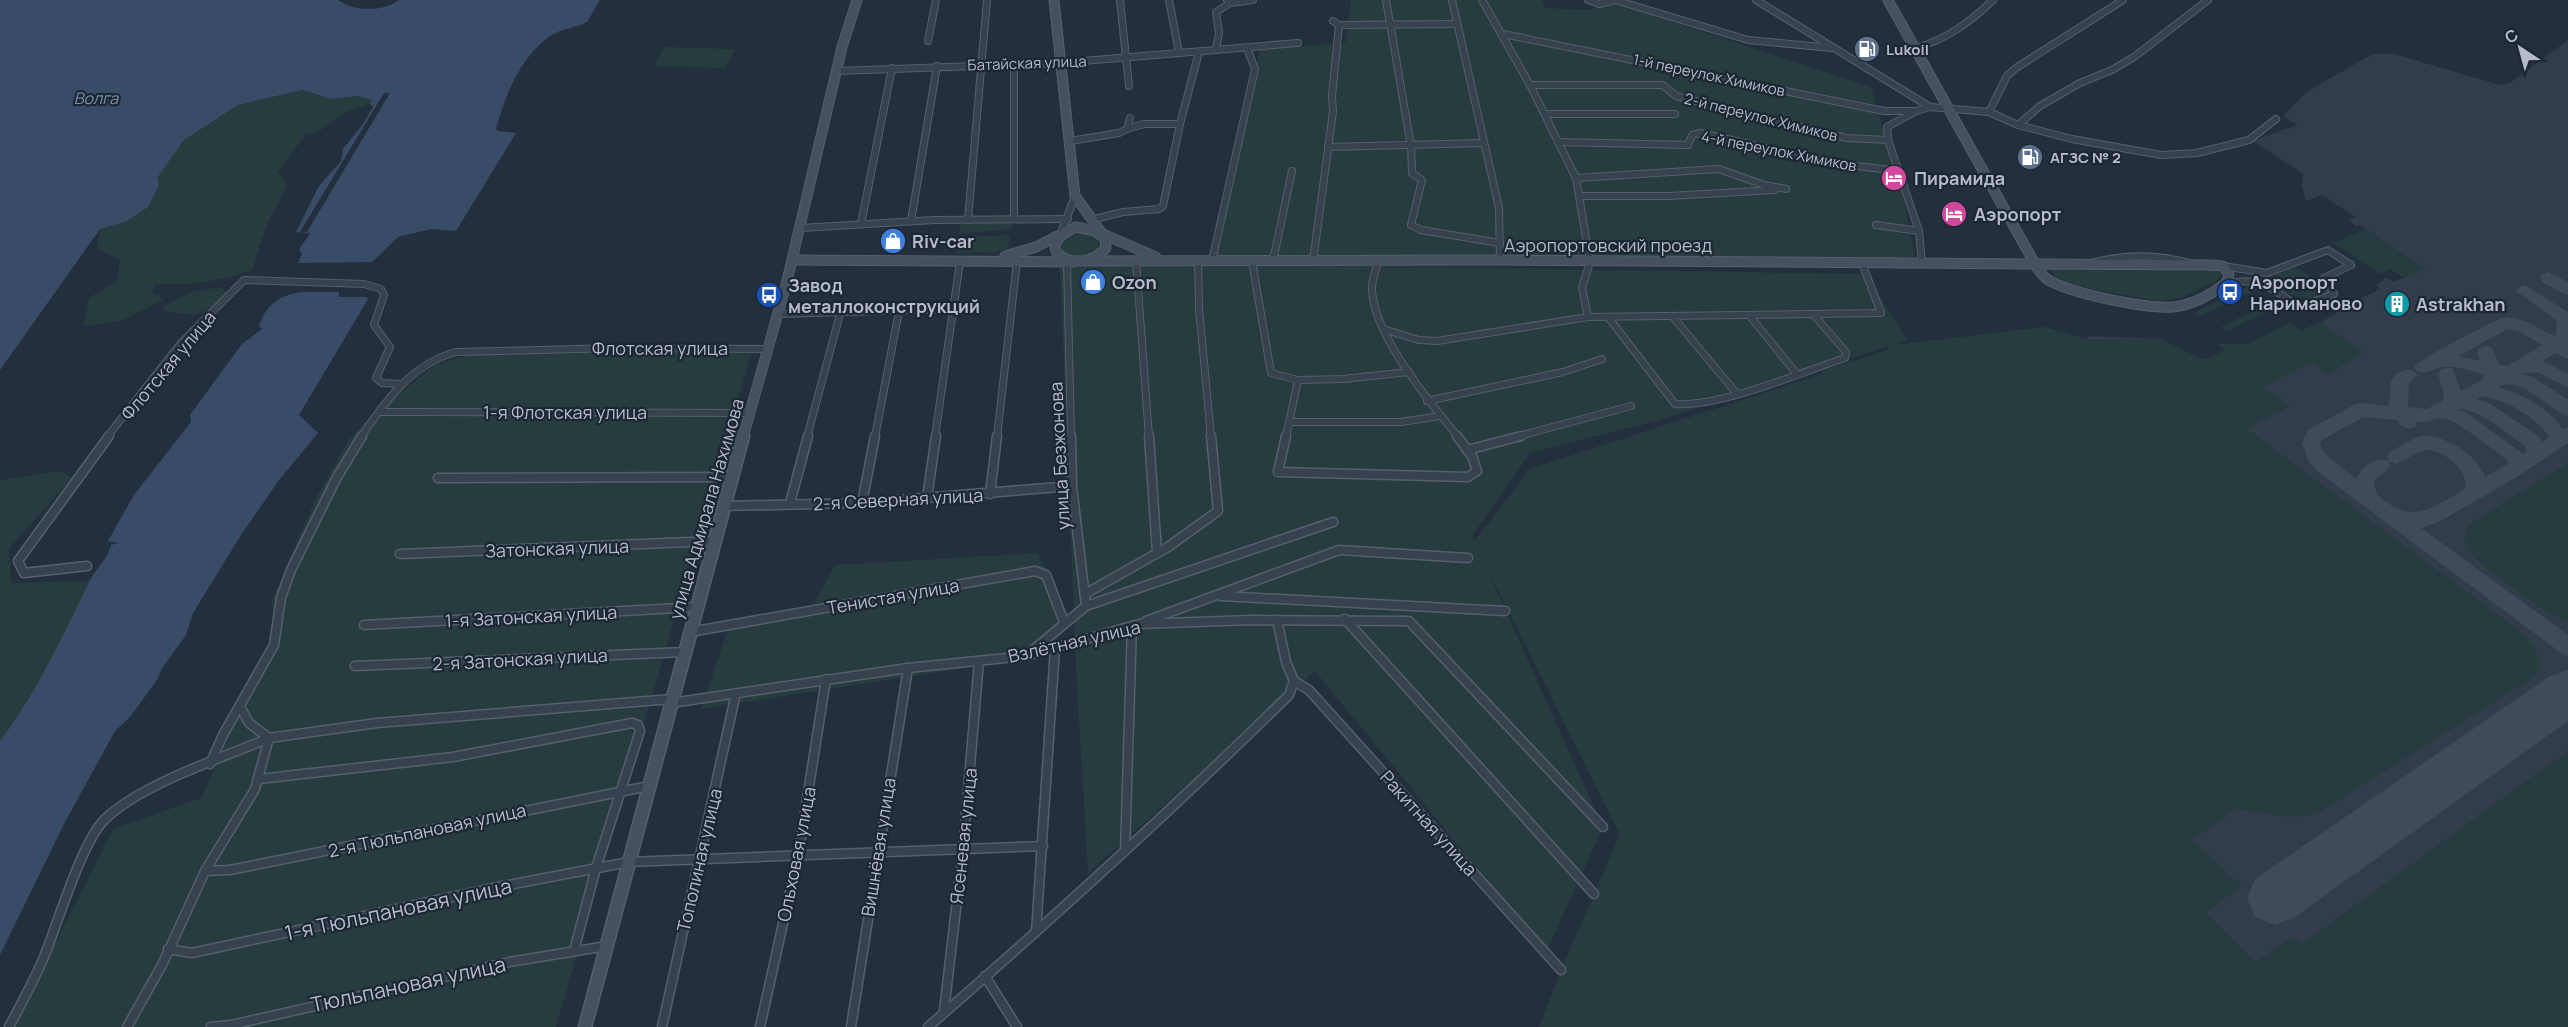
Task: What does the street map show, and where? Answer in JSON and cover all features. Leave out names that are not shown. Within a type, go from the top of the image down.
[{"type":"main road","name":"улица Адмирала Нахимова","points":[[585,1027],[723,506],[751,413],[792,260],[837,71],[857,0]]},
{"type":"main road","points":[[1054,0],[1075,196],[1107,240],[1102,253],[1084,261]]},
{"type":"main road","points":[[1888,0],[2044,277],[2060,287],[2169,308],[2185,304],[2223,285],[2229,278],[2223,266]]},
{"type":"main road","points":[[984,261],[1030,249],[1076,227],[1087,227],[1143,253],[1180,260]]},
{"type":"main road","points":[[1060,234],[1054,241],[1053,248],[1057,254],[1070,262]]},
{"type":"main road","points":[[792,260],[1070,262],[1180,260]]},
{"type":"main road","name":"Аэропортовский проезд","points":[[1180,260],[2223,266]]},
{"type":"street","points":[[928,40],[936,0]]},
{"type":"street","points":[[968,219],[987,0]]},
{"type":"street","points":[[1120,0],[1129,86]]},
{"type":"street","points":[[1169,0],[1179,53]]},
{"type":"street","points":[[1216,50],[1220,33],[1215,17],[1216,12],[1228,2],[1253,0]]},
{"type":"street","points":[[1386,0],[1411,146],[1412,173],[1422,180],[1411,225],[1421,230],[1500,243]]},
{"type":"street","points":[[1452,0],[1499,208],[1500,261]]},
{"type":"street","points":[[1482,0],[1530,85],[1576,178],[1581,195],[1590,262],[1582,288],[1587,317]]},
{"type":"street","points":[[1588,0],[1599,4],[1616,0],[1749,40],[1834,48]]},
{"type":"street","points":[[1756,0],[1930,107],[1989,112],[2018,125],[2114,148],[2161,155],[2197,153],[2249,140],[2276,119]]},
{"type":"street","points":[[1915,48],[1940,41],[1993,0]]},
{"type":"street","points":[[1989,112],[2007,76],[2016,68],[2123,0]]},
{"type":"street","points":[[2018,125],[2040,106],[2080,83],[2112,70],[2134,57],[2166,30],[2208,0]]},
{"type":"street","points":[[1313,261],[1328,147],[1336,23],[1457,24]]},
{"type":"street","name":"1-й переулок Химиков","points":[[1503,34],[1884,111],[1916,111]]},
{"type":"street","name":"Батайская улица","points":[[837,71],[981,64],[1059,63],[1298,43]]},
{"type":"street","points":[[1212,261],[1254,69],[1247,48]]},
{"type":"street","points":[[1091,220],[1123,212],[1162,207],[1199,51]]},
{"type":"street","points":[[1014,64],[1014,218]]},
{"type":"street","points":[[911,221],[937,66]]},
{"type":"street","points":[[861,224],[892,68]]},
{"type":"street","name":"2-й переулок Химиков","points":[[1530,85],[1663,85],[1676,96],[1846,138],[1888,140]]},
{"type":"street","points":[[1922,263],[1919,231],[1888,140],[1887,127],[1916,111],[1930,107]]},
{"type":"street","points":[[1545,114],[1675,114]]},
{"type":"street","points":[[1127,129],[1130,118]]},
{"type":"street","points":[[1070,141],[1119,133],[1144,124],[1180,124]]},
{"type":"street","name":"4-й переулок Химиков","points":[[1558,142],[1688,145],[1692,135],[1701,133],[1832,163],[1899,171]]},
{"type":"street","points":[[1328,147],[1484,143]]},
{"type":"street","points":[[1576,178],[1719,169],[1764,185],[1786,189],[1669,196],[1581,195]]},
{"type":"street","points":[[1273,261],[1292,171]]},
{"type":"street","points":[[1060,234],[1068,219],[1075,196]]},
{"type":"street","points":[[800,228],[968,219],[1068,219]]},
{"type":"street","points":[[1876,225],[1919,231]]},
{"type":"street","points":[[2223,266],[2267,273],[2328,250],[2351,265],[2324,278],[2334,294],[2299,307],[2259,281],[2250,278],[2241,278],[2223,285]]},
{"type":"street","points":[[1085,594],[1157,553],[1218,511],[1199,308],[1198,260]]},
{"type":"street","points":[[927,498],[960,261]]},
{"type":"street","points":[[990,494],[1017,261]]},
{"type":"street","points":[[1136,261],[1157,553]]},
{"type":"street","points":[[1252,261],[1269,372],[1298,380],[1343,379],[1409,372]]},
{"type":"street","points":[[1298,380],[1278,472],[1468,477],[1474,474],[1478,468],[1464,443],[1427,401],[1386,330],[1372,289],[1378,261]]},
{"type":"street","name":"улица Безжонова","points":[[1070,262],[1072,486],[1086,606]]},
{"type":"street","points":[[1386,330],[1419,340],[1437,341],[1587,317],[1881,313],[1862,263]]},
{"type":"street","name":"Флотская улица","points":[[87,566],[24,573],[18,561],[91,458],[181,343],[244,280],[364,284],[381,289],[384,295],[374,325],[390,347],[376,378],[382,383],[402,384],[431,361],[465,350],[618,348],[768,350]]},
{"type":"street","points":[[777,314],[953,309]]},
{"type":"street","points":[[862,503],[899,311]]},
{"type":"street","points":[[790,503],[840,314]]},
{"type":"street","points":[[1608,317],[1675,404],[1684,407],[1737,394],[1847,355],[1813,314]]},
{"type":"street","points":[[1749,315],[1796,373]]},
{"type":"street","points":[[1673,317],[1737,394]]},
{"type":"street","points":[[1427,401],[1563,372],[1602,359]]},
{"type":"street","points":[[210,764],[216,749],[272,649],[279,620],[281,598],[296,559],[326,496],[380,412],[402,384]]},
{"type":"street","points":[[1467,450],[1631,406]]},
{"type":"street","name":"1-я Флотская улица","points":[[380,412],[751,413]]},
{"type":"street","points":[[1289,422],[1401,422],[1440,416]]},
{"type":"street","points":[[438,478],[733,477]]},
{"type":"street","name":"2-я Северная улица","points":[[723,506],[862,503],[1072,486]]},
{"type":"street","points":[[1026,656],[1064,621],[1086,606],[1333,522]]},
{"type":"street","name":"Затонская улица","points":[[400,554],[715,541]]},
{"type":"street","points":[[1125,851],[1136,625],[1339,550],[1468,558]]},
{"type":"street","name":"Тенистая улица","points":[[690,632],[1035,571],[1046,575],[1064,621]]},
{"type":"street","points":[[1217,595],[1505,611]]},
{"type":"street","name":"1-я Затонская улица","points":[[364,625],[697,607]]},
{"type":"street","points":[[1345,619],[1594,894]]},
{"type":"street","name":"Взлётная улица","points":[[9,1027],[43,960],[81,861],[97,828],[129,799],[269,738],[377,723],[671,701],[908,668],[1026,656],[1136,625],[1345,619],[1409,621],[1603,827]]},
{"type":"street","points":[[928,1027],[1125,851],[1289,695],[1294,681],[1286,662],[1277,620]]},
{"type":"street","points":[[1036,932],[1055,648]]},
{"type":"street","name":"2-я Затонская улица","points":[[355,666],[685,651]]},
{"type":"street","name":"Ясеневая улица","points":[[944,1011],[963,849],[979,661]]},
{"type":"street","name":"Вишнёвая улица","points":[[851,1027],[908,668]]},
{"type":"street","name":"Ольховая улица","points":[[760,1027],[798,856],[826,679]]},
{"type":"street","name":"Ракитная улица","points":[[1294,681],[1309,690],[1561,970]]},
{"type":"street","name":"Тополиная улица","points":[[662,1027],[736,693]]},
{"type":"street","points":[[127,1027],[162,965],[205,871],[259,779],[269,738],[249,723],[241,708]]},
{"type":"street","points":[[259,779],[453,756],[633,723],[640,727],[640,731],[597,868],[574,951]]},
{"type":"street","name":"2-я Тюльпановая улица","points":[[205,871],[242,868],[392,839],[460,822],[649,786]]},
{"type":"street","name":"1-я Тюльпановая улица","points":[[168,949],[192,953],[628,862],[1043,846]]},
{"type":"street","name":"Тюльпановая улица","points":[[211,1027],[231,1025],[509,962],[606,946]]},
{"type":"street","points":[[985,976],[1017,1027]]},
{"type":"shaded area","points":[[2568,40],[2568,1027],[1563,971],[1620,834],[1475,541],[1530,469],[1823,374],[1822,371],[1887,350],[1888,347],[2044,327],[2085,339],[2091,336],[2161,339],[2204,360],[2225,350],[2218,344],[2248,344],[2289,323],[2302,331],[2337,314],[2334,311],[2380,289],[2377,285],[2386,278],[2393,282],[2424,269],[2360,225],[2356,226],[2348,220],[2355,217],[2322,195],[2306,201],[2302,185],[2303,174],[2253,141],[2297,125],[2283,116],[2308,91],[2373,54],[2394,54],[2500,85],[2510,83]]},
{"type":"green space","points":[[1351,0],[1542,0],[1545,8],[1588,10],[1615,3],[1871,87],[1905,205],[1915,258],[1213,259],[1260,49],[1345,43]]},
{"type":"green space","points":[[665,47],[735,49],[725,68],[654,66]]},
{"type":"green space","points":[[302,90],[332,99],[358,96],[372,99],[370,104],[343,113],[318,132],[305,135],[278,172],[287,186],[267,224],[252,270],[205,282],[156,284],[152,292],[164,299],[120,321],[84,326],[89,298],[117,281],[120,260],[97,248],[100,228],[125,222],[184,140],[238,105]]},
{"type":"green space","points":[[1012,222],[1012,229],[958,234],[961,224]]},
{"type":"green space","points":[[2366,229],[2425,269],[2405,278],[2390,269],[2380,274],[2333,243]]},
{"type":"green space","points":[[1077,231],[1098,236],[1100,246],[1097,250],[1077,257],[1062,252],[1060,242]]},
{"type":"green space","points":[[1010,235],[1008,249],[997,252],[957,253],[961,237]]},
{"type":"green space","points":[[1178,263],[1866,274],[1907,340],[1894,345],[2044,327],[2085,339],[2161,339],[2204,360],[2225,350],[2218,344],[2248,344],[2289,323],[2301,331],[2320,322],[2363,353],[2328,374],[2311,362],[2263,387],[2290,406],[2247,429],[2513,626],[2534,648],[2539,668],[2537,675],[2320,812],[2289,816],[2236,809],[2192,840],[2242,886],[2205,913],[2255,962],[2293,937],[2302,944],[2568,751],[2568,1027],[1539,1027],[1620,834],[1483,560],[1603,827],[1546,952],[1315,671],[1088,873],[1076,668],[1060,268]],"holes":[[[1889,346],[1887,350],[1822,371],[1823,374],[1530,469],[1475,543],[1472,536],[1530,453],[1656,421]]]},
{"type":"green space","points":[[2050,267],[2212,267],[2221,275],[2216,281],[2180,298],[2158,301],[2069,285],[2056,278]]},
{"type":"green space","points":[[2291,267],[2301,270],[2328,288],[2329,292],[2313,298],[2299,297],[2271,281],[2270,277]]},
{"type":"green space","points":[[2250,285],[2257,290],[2200,316],[2195,312]]},
{"type":"green space","points":[[222,287],[227,294],[205,311],[184,314],[164,311],[163,307],[190,292]]},
{"type":"green space","points":[[2274,301],[2281,305],[2227,331],[2221,327]]},
{"type":"green space","points":[[612,349],[752,351],[556,1027],[13,1027],[113,829],[201,798],[275,636],[272,600],[315,500],[348,441],[372,415],[435,365],[470,354]]},
{"type":"green space","points":[[2568,463],[2568,622],[2545,611],[2478,562],[2470,552],[2464,537],[2468,525]]},
{"type":"green space","points":[[59,471],[72,478],[9,548],[11,583],[89,581],[49,664],[0,741],[0,480]]},
{"type":"green space","points":[[1037,553],[1072,621],[1043,656],[701,709],[729,627],[808,615],[835,565]]},
{"type":"water","name":"Волга","points":[[0,0],[338,0],[352,7],[369,9],[385,7],[399,0],[600,0],[587,22],[552,35],[531,53],[523,65],[504,103],[496,129],[516,133],[456,231],[431,229],[398,237],[372,262],[298,263],[302,253],[299,250],[310,233],[296,232],[319,186],[341,161],[343,149],[373,107],[370,104],[372,100],[358,96],[332,99],[302,90],[238,105],[184,140],[157,178],[159,185],[148,207],[125,222],[100,229],[0,370]]},
{"type":"water","points":[[303,292],[339,292],[339,297],[366,297],[368,299],[299,415],[318,433],[279,480],[241,535],[193,613],[186,635],[130,717],[115,731],[65,822],[0,955],[0,741],[37,684],[111,545],[119,543],[108,541],[134,495],[191,422],[190,415],[242,344],[262,329],[259,326],[270,306],[287,295]]},
{"type":"pier","points":[[384,93],[390,93],[307,232],[300,232]]},
{"type":"taxiway","points":[[2548,278],[2568,290]]},
{"type":"taxiway","points":[[2525,291],[2565,318],[2566,349]]},
{"type":"taxiway","points":[[2443,359],[2442,357],[2505,323],[2525,327],[2555,345]]},
{"type":"taxiway","points":[[2555,345],[2565,339]]},
{"type":"taxiway","points":[[2521,366],[2555,345]]},
{"type":"taxiway","points":[[2555,345],[2568,353]]},
{"type":"taxiway","points":[[2486,352],[2492,371]]},
{"type":"taxiway","points":[[2423,367],[2445,360],[2492,371]]},
{"type":"taxiway","points":[[2501,377],[2521,366]]},
{"type":"taxiway","points":[[2521,366],[2540,366],[2568,382]]},
{"type":"taxiway","points":[[2490,382],[2492,371]]},
{"type":"taxiway","points":[[2492,371],[2510,372]]},
{"type":"taxiway","points":[[2447,374],[2453,394],[2450,404]]},
{"type":"taxiway","points":[[2402,414],[2398,407],[2400,381],[2408,375]]},
{"type":"taxiway","points":[[2479,389],[2501,377]]},
{"type":"taxiway","points":[[2501,377],[2525,381],[2568,409]]},
{"type":"taxiway","points":[[2455,402],[2479,389]]},
{"type":"taxiway","points":[[2479,389],[2499,394],[2525,406],[2548,423],[2559,439]]},
{"type":"taxiway","points":[[2438,411],[2455,402]]},
{"type":"taxiway","points":[[2455,402],[2466,402],[2483,408],[2533,442],[2538,454]]},
{"type":"taxiway","points":[[2402,414],[2360,410],[2315,435],[2311,443],[2316,457],[2328,469],[2568,647]]},
{"type":"taxiway","points":[[2402,414],[2429,416],[2438,411]]},
{"type":"taxiway","points":[[2438,411],[2457,416],[2515,456],[2518,467]]},
{"type":"taxiway","points":[[2402,414],[2408,422]]},
{"type":"taxiway","points":[[2538,454],[2568,434]]},
{"type":"taxiway","points":[[2396,457],[2422,443],[2441,447],[2461,458],[2475,474],[2477,483],[2474,492]]},
{"type":"taxiway","points":[[2518,467],[2538,454]]},
{"type":"taxiway","points":[[2373,502],[2365,490],[2364,481],[2381,466]]},
{"type":"taxiway","points":[[2397,517],[2416,521],[2430,518],[2518,467]]},
{"type":"runway","points":[[2275,898],[2568,692]]},
{"type":"place","name":"Lukoil","points":[[1867,49]]},
{"type":"place","name":"АГЗС № 2","points":[[2030,157]]},
{"type":"place","name":"Пирамида","points":[[1894,178]]},
{"type":"place","name":"Аэропорт","points":[[1954,214]]},
{"type":"place","name":"Riv-car","points":[[893,241]]},
{"type":"place","name":"Ozon","points":[[1093,282]]},
{"type":"place","name":"Аэропорт Нариманово","points":[[2230,292]]},
{"type":"place","name":"Завод металлоконструкций","points":[[769,295]]},
{"type":"place","name":"Astrakhan","points":[[2397,304]]}]
